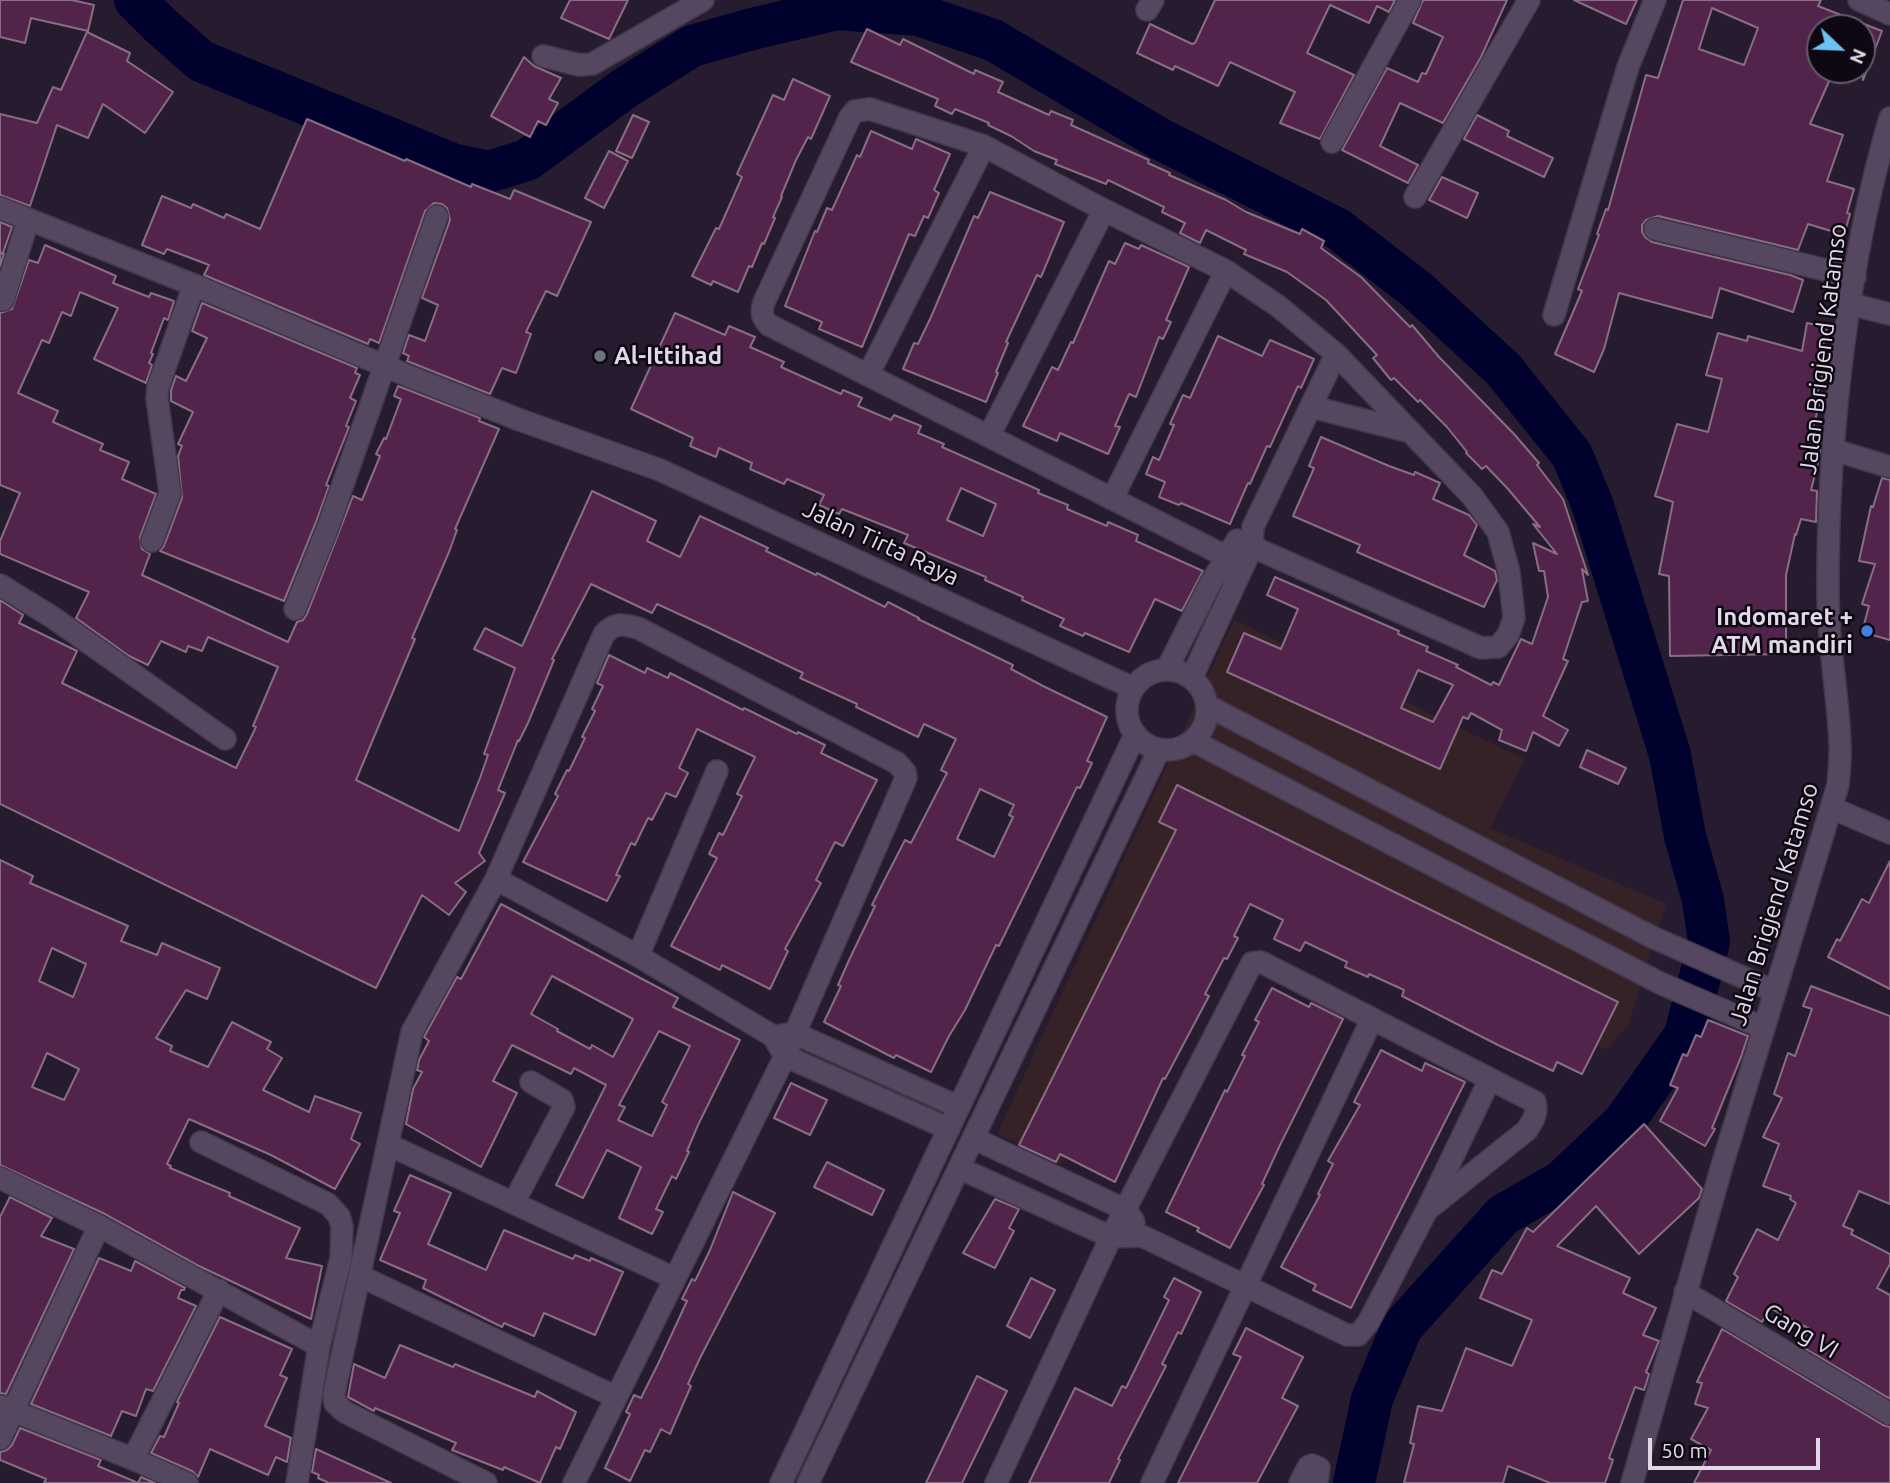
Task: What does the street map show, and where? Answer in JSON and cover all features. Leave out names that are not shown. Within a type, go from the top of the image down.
[{"type":"street","points":[[543,56],[579,65],[592,64],[703,0]]},
{"type":"street","points":[[1332,142],[1410,0]]},
{"type":"street","points":[[1415,197],[1529,0]]},
{"type":"street","points":[[1555,315],[1628,67],[1655,0]]},
{"type":"street","points":[[1859,0],[1890,14]]},
{"type":"street","points":[[859,109],[870,109],[984,146],[1226,271],[1278,306],[1336,354],[1472,496],[1498,532],[1509,572],[1514,618],[1508,635],[1498,647],[1481,649],[1242,547],[1112,499],[769,325],[762,315],[764,302],[850,117],[859,109]]},
{"type":"street","name":"Jalan Brigjend Katamso","points":[[1632,1483],[1685,1292],[1838,785],[1841,746],[1828,600],[1834,450],[1854,277],[1890,118]]},
{"type":"street","points":[[869,375],[984,146]]},
{"type":"street","name":"Jalan Tirta Raya","points":[[0,208],[194,285],[385,366],[660,470],[1133,688]]},
{"type":"street","points":[[989,436],[1104,210]]},
{"type":"street","points":[[295,609],[328,527],[437,216]]},
{"type":"street","points":[[3,300],[28,221]]},
{"type":"street","points":[[1655,229],[1854,277]]},
{"type":"street","points":[[1112,499],[1226,271]]},
{"type":"street","points":[[152,541],[170,494],[157,398],[158,387],[194,285]]},
{"type":"street","points":[[1850,304],[1890,314]]},
{"type":"street","points":[[1167,669],[1242,547],[1336,354]]},
{"type":"street","points":[[1312,407],[1411,432]]},
{"type":"street","points":[[1834,450],[1890,467]]},
{"type":"street","points":[[1192,677],[1242,547]]},
{"type":"street","points":[[0,585],[52,617],[225,739]]},
{"type":"street","points":[[486,1483],[345,1412],[335,1403],[337,1380],[412,1032],[496,879],[604,634],[617,624],[625,624],[897,763],[905,772],[902,787],[785,1056],[574,1483]]},
{"type":"street","points":[[1167,669],[1192,677],[1203,690],[1208,706],[1202,731],[1193,741],[1171,750],[1150,747],[1135,735],[1127,712],[1133,688],[1153,671],[1167,669]]},
{"type":"street","points":[[1208,706],[1652,937],[1774,991]]},
{"type":"street","points":[[781,1483],[1135,735]]},
{"type":"street","points":[[1193,741],[1637,972],[1764,1028]]},
{"type":"street","points":[[808,1483],[1159,750]]},
{"type":"street","points":[[638,956],[717,771]]},
{"type":"street","points":[[1832,808],[1890,832]]},
{"type":"street","points":[[496,879],[638,956],[773,1036],[785,1056],[949,1129]]},
{"type":"street","points":[[1558,930],[1574,897]]},
{"type":"street","points":[[1637,972],[1652,937]]},
{"type":"street","points":[[996,1483],[1111,1237],[1252,963],[1265,964],[1535,1102],[1534,1120],[1527,1130],[1427,1210]]},
{"type":"street","points":[[1152,1483],[1372,1019]]},
{"type":"street","points":[[773,1036],[794,1033],[959,1107]]},
{"type":"street","points":[[959,1168],[1111,1237],[1142,1236],[1347,1335],[1358,1335],[1368,1323],[1427,1210],[1490,1079]]},
{"type":"street","points":[[514,1202],[564,1107],[562,1100],[531,1082]]},
{"type":"street","points":[[973,1138],[1126,1210],[1142,1236]]},
{"type":"street","points":[[201,1142],[328,1204],[339,1216],[342,1227],[341,1258],[319,1346],[297,1483]]},
{"type":"street","points":[[389,1145],[674,1278]]},
{"type":"street","points":[[0,1178],[99,1226],[319,1346]]},
{"type":"street","points":[[0,1439],[6,1408],[99,1226]]},
{"type":"street","points":[[360,1276],[615,1397]]},
{"type":"street","points":[[133,1459],[219,1290]]},
{"type":"street","name":"Gang VI","points":[[1685,1292],[1890,1415]]},
{"type":"street","points":[[6,1408],[187,1483]]},
{"type":"street","points":[[1300,1483],[1308,1467],[1312,1465],[1318,1468],[1317,1483]]},
{"type":"shaded area","points":[[1234,620],[1525,759],[1490,828],[1666,904],[1628,1025],[1606,1050],[1218,858],[1062,1164],[997,1134]]},
{"type":"building","points":[[0,0],[72,0],[94,5],[88,31],[31,18],[25,43],[0,37]]},
{"type":"building","points":[[570,0],[628,0],[609,39],[561,18]]},
{"type":"building","points":[[1215,0],[1395,0],[1389,12],[1377,6],[1369,23],[1330,5],[1307,53],[1354,75],[1320,139],[1280,123],[1295,92],[1230,62],[1218,86],[1175,66],[1173,70],[1137,53],[1150,24],[1195,43]]},
{"type":"building","points":[[1423,0],[1507,0],[1481,57],[1443,123],[1400,103],[1380,146],[1418,165],[1408,183],[1342,150],[1387,68],[1418,82],[1422,73],[1426,74],[1443,37],[1413,23]]},
{"type":"building","points":[[1574,0],[1637,0],[1626,24]]},
{"type":"building","points":[[1683,0],[1821,0],[1818,6],[1838,14],[1806,14],[1806,84],[1828,84],[1810,124],[1843,135],[1827,181],[1854,189],[1847,213],[1850,214],[1844,235],[1808,224],[1798,250],[1658,216],[1646,220],[1642,225],[1642,232],[1652,242],[1803,280],[1793,312],[1720,288],[1712,318],[1619,293],[1604,349],[1594,372],[1555,354],[1582,291],[1578,289],[1606,209],[1608,210],[1646,75],[1658,78]],"holes":[[[1712,8],[1758,28],[1744,65],[1699,49]]]},
{"type":"building","points":[[867,29],[900,45],[903,39],[974,74],[975,70],[1003,82],[998,92],[1049,115],[1051,111],[1073,120],[1071,125],[1149,160],[1148,163],[1170,173],[1169,175],[1226,200],[1246,212],[1300,234],[1302,229],[1324,241],[1321,248],[1361,277],[1410,327],[1412,325],[1439,357],[1514,434],[1539,463],[1537,465],[1563,499],[1588,575],[1582,569],[1588,601],[1582,602],[1563,659],[1568,661],[1543,716],[1568,730],[1559,746],[1533,732],[1526,751],[1499,740],[1502,730],[1471,713],[1468,719],[1463,717],[1440,769],[1227,672],[1244,633],[1281,649],[1298,609],[1267,595],[1275,577],[1399,631],[1398,634],[1428,647],[1426,651],[1458,665],[1456,667],[1491,685],[1493,682],[1499,685],[1521,639],[1532,644],[1548,597],[1544,571],[1539,571],[1533,543],[1557,554],[1533,524],[1540,527],[1486,466],[1482,469],[1420,400],[1418,402],[1394,378],[1391,380],[1373,358],[1377,355],[1326,300],[1287,272],[1244,254],[1246,250],[1206,230],[1200,243],[1180,233],[1185,223],[1162,212],[1164,207],[1108,180],[1106,184],[1055,164],[1057,160],[1034,151],[988,125],[989,123],[955,109],[952,114],[935,106],[938,99],[851,62]],"holes":[[[1418,670],[1453,685],[1433,722],[1401,708]]]},
{"type":"building","points":[[1876,29],[1882,31],[1876,46]]},
{"type":"building","points":[[87,32],[130,53],[127,61],[173,92],[145,133],[103,104],[88,138],[57,125],[30,206],[0,195],[0,114],[37,123],[53,87],[61,90]]},
{"type":"building","points":[[524,57],[534,66],[561,78],[549,99],[558,103],[546,125],[538,121],[530,137],[491,116]]},
{"type":"building","points":[[793,79],[830,96],[811,139],[808,137],[796,160],[764,244],[762,243],[752,267],[749,266],[738,292],[713,281],[711,285],[692,276],[716,228],[719,229],[742,177],[737,174],[773,95],[784,100]]},
{"type":"building","points":[[633,115],[649,122],[632,158],[616,151]]},
{"type":"building","points":[[1477,115],[1509,131],[1507,136],[1553,158],[1544,177],[1464,139]]},
{"type":"building","points":[[307,119],[471,187],[472,184],[510,199],[514,190],[591,222],[557,296],[546,291],[526,332],[531,334],[516,373],[502,368],[490,394],[407,361],[409,356],[403,353],[409,335],[425,341],[438,305],[422,298],[450,220],[447,208],[442,204],[434,203],[425,211],[379,343],[370,339],[368,344],[204,275],[209,265],[167,249],[164,254],[142,245],[162,196],[191,208],[193,204],[224,218],[226,214],[260,229]]},
{"type":"building","points":[[871,131],[912,149],[916,139],[950,154],[934,190],[939,193],[928,218],[924,216],[915,236],[909,234],[862,347],[819,329],[822,322],[785,306],[815,231],[817,232],[827,208],[832,210]]},
{"type":"building","points":[[609,151],[628,161],[604,208],[585,198]]},
{"type":"building","points":[[1442,177],[1478,193],[1467,218],[1429,200]]},
{"type":"building","points":[[990,192],[1064,222],[1041,277],[1037,275],[1006,342],[1008,343],[996,372],[998,373],[986,402],[903,369],[914,343],[918,344],[931,317],[974,216],[978,218]]},
{"type":"building","points":[[0,222],[12,227],[3,253],[0,253]]},
{"type":"building","points":[[1125,243],[1139,249],[1141,245],[1189,267],[1166,320],[1171,322],[1163,339],[1159,337],[1136,397],[1129,394],[1115,426],[1120,427],[1108,454],[1060,433],[1057,441],[1023,426],[1052,367],[1058,370],[1071,342],[1073,343],[1109,261],[1115,264]]},
{"type":"building","points":[[45,245],[116,276],[113,283],[149,297],[151,293],[174,301],[168,320],[164,318],[151,353],[153,354],[149,363],[152,365],[146,383],[94,359],[118,308],[80,292],[71,316],[62,312],[49,343],[42,340],[18,393],[58,411],[53,422],[103,444],[100,450],[129,462],[122,479],[156,494],[140,537],[142,549],[150,554],[142,575],[288,642],[297,622],[303,620],[307,614],[353,496],[362,500],[380,456],[376,454],[384,438],[386,439],[401,399],[394,396],[398,386],[480,418],[479,421],[499,429],[455,529],[457,530],[449,552],[412,638],[415,639],[356,780],[459,831],[488,755],[484,754],[515,668],[474,649],[485,628],[522,646],[592,491],[656,521],[647,541],[680,557],[700,516],[768,548],[766,551],[885,607],[888,602],[1013,665],[1011,669],[1107,717],[1087,761],[1092,763],[1080,788],[1077,787],[999,946],[996,945],[931,1072],[896,1055],[894,1058],[824,1022],[875,906],[872,905],[905,840],[911,843],[947,773],[941,770],[956,739],[924,724],[918,737],[856,707],[857,704],[800,678],[803,673],[707,627],[657,604],[652,613],[591,584],[552,659],[554,660],[498,790],[505,793],[479,853],[485,861],[455,883],[466,892],[449,915],[422,895],[376,988],[0,804],[0,600],[23,615],[19,623],[77,651],[62,683],[236,768],[256,727],[253,726],[278,667],[208,637],[202,651],[188,646],[186,652],[161,641],[148,665],[129,656],[76,618],[89,592],[0,554],[0,541],[20,493],[0,485],[0,313],[12,309],[29,260],[38,263]],"holes":[[[980,789],[1014,805],[1009,815],[1013,817],[994,857],[957,839]]]},
{"type":"building","points":[[202,303],[357,368],[355,373],[360,375],[350,398],[356,401],[346,426],[349,427],[326,485],[329,486],[316,522],[284,601],[160,551],[182,498],[178,456],[182,446],[178,444],[193,412],[171,401],[171,390],[176,376],[186,381],[207,338],[192,331]]},
{"type":"building","points":[[675,313],[725,335],[729,326],[755,337],[750,347],[784,362],[781,367],[841,394],[843,390],[862,398],[858,406],[891,420],[894,415],[921,426],[918,433],[944,444],[942,447],[1039,490],[1038,493],[1068,505],[1067,509],[1107,526],[1108,522],[1138,535],[1136,541],[1203,571],[1182,611],[1155,599],[1129,652],[1085,633],[1083,636],[1060,626],[1064,619],[1022,600],[1023,597],[985,580],[986,577],[904,543],[908,535],[842,509],[839,514],[819,505],[824,495],[787,479],[784,484],[750,469],[752,463],[719,448],[716,457],[690,446],[693,438],[631,409]],"holes":[[[961,488],[996,504],[983,536],[947,520]]]},
{"type":"building","points":[[1807,323],[1827,327],[1821,355],[1828,357],[1816,397],[1821,398],[1811,435],[1821,438],[1820,455],[1811,490],[1817,491],[1816,522],[1801,519],[1795,534],[1786,575],[1786,654],[1670,656],[1669,576],[1659,574],[1673,502],[1655,496],[1677,424],[1708,432],[1722,379],[1706,375],[1718,333],[1747,341],[1748,336],[1802,351]]},
{"type":"building","points":[[1218,336],[1262,356],[1270,340],[1314,359],[1301,388],[1298,386],[1270,447],[1267,446],[1250,484],[1248,483],[1230,524],[1181,503],[1179,505],[1159,497],[1165,482],[1146,474],[1153,457],[1159,460],[1174,425],[1170,424],[1183,395],[1190,398]]},
{"type":"building","points":[[1321,437],[1389,466],[1414,475],[1415,472],[1440,483],[1433,499],[1469,515],[1477,525],[1464,555],[1495,571],[1497,580],[1484,607],[1357,552],[1360,545],[1293,516],[1314,468],[1309,466]]},
{"type":"building","points":[[1882,478],[1890,480],[1890,640],[1862,632],[1869,606],[1862,604],[1875,564],[1859,561],[1871,506],[1873,507]]},
{"type":"building","points":[[609,655],[645,673],[647,668],[668,678],[670,673],[743,710],[744,708],[797,734],[798,732],[825,745],[821,753],[877,780],[843,846],[835,842],[816,880],[821,883],[785,949],[788,951],[770,989],[722,965],[720,970],[671,946],[717,858],[709,854],[719,833],[723,835],[742,796],[737,794],[755,757],[697,729],[679,768],[688,773],[676,797],[666,793],[652,820],[648,818],[635,845],[631,843],[616,875],[620,876],[607,901],[523,862],[585,738],[582,737],[595,711],[592,709],[603,686],[597,683]]},
{"type":"building","points":[[1587,750],[1626,768],[1618,784],[1580,767]]},
{"type":"building","points":[[1177,785],[1618,1002],[1582,1074],[1557,1062],[1553,1071],[1498,1045],[1402,996],[1404,990],[1369,974],[1368,977],[1345,967],[1347,962],[1305,942],[1300,951],[1274,939],[1283,920],[1250,904],[1234,936],[1238,938],[1205,994],[1209,996],[1165,1079],[1163,1078],[1115,1182],[1060,1154],[1056,1162],[1019,1145],[1176,830],[1159,822]]},
{"type":"building","points":[[0,860],[33,876],[30,883],[128,926],[121,941],[157,955],[162,943],[220,968],[207,999],[186,990],[156,1038],[172,1046],[170,1051],[208,1067],[232,1022],[271,1042],[267,1049],[282,1058],[263,1090],[309,1112],[315,1096],[361,1113],[351,1139],[360,1144],[335,1189],[271,1155],[189,1119],[167,1164],[170,1168],[230,1193],[229,1196],[300,1228],[286,1258],[322,1266],[311,1319],[199,1266],[105,1214],[0,1165]],"holes":[[[52,948],[86,964],[73,997],[39,981]],[[47,1053],[79,1069],[64,1100],[32,1087]]]},
{"type":"building","points":[[1890,861],[1890,989],[1828,957],[1837,939],[1840,941],[1862,899],[1869,903]]},
{"type":"building","points":[[501,904],[678,998],[673,1007],[740,1040],[698,1125],[676,1179],[672,1176],[656,1209],[663,1212],[652,1234],[619,1218],[641,1167],[607,1150],[583,1198],[556,1185],[606,1085],[574,1068],[571,1074],[512,1045],[493,1081],[517,1093],[481,1167],[406,1124],[413,1089],[422,1072],[417,1070],[419,1060],[429,1041],[424,1037],[457,977],[461,979]],"holes":[[[552,976],[633,1019],[613,1057],[592,1045],[590,1049],[531,1014]],[[659,1031],[690,1046],[662,1102],[667,1105],[652,1136],[618,1120],[625,1107],[619,1105]]]},
{"type":"building","points":[[1811,986],[1890,1016],[1890,1204],[1859,1191],[1843,1226],[1853,1230],[1851,1234],[1890,1254],[1890,1264],[1877,1288],[1890,1295],[1890,1399],[1801,1346],[1808,1328],[1770,1308],[1762,1322],[1726,1301],[1738,1277],[1734,1274],[1757,1229],[1778,1240],[1796,1203],[1790,1199],[1791,1196],[1763,1186],[1779,1144],[1763,1137],[1782,1098],[1774,1094],[1788,1053],[1795,1056],[1812,1009],[1803,1006]]},
{"type":"building","points":[[1272,988],[1309,1007],[1311,1003],[1343,1019],[1280,1145],[1262,1184],[1264,1185],[1230,1248],[1197,1231],[1199,1228],[1166,1212],[1225,1090],[1227,1092],[1245,1056],[1242,1055],[1259,1022],[1255,1020]]},
{"type":"building","points":[[1708,1020],[1748,1036],[1712,1128],[1715,1129],[1705,1146],[1660,1121],[1678,1088],[1670,1085],[1683,1054],[1687,1056],[1696,1035],[1701,1037]]},
{"type":"building","points":[[1381,1050],[1422,1071],[1425,1063],[1465,1082],[1351,1308],[1313,1290],[1316,1285],[1281,1267],[1320,1195],[1318,1194],[1333,1164],[1328,1161],[1360,1105],[1354,1102]]},
{"type":"building","points":[[791,1083],[827,1100],[810,1135],[774,1118]]},
{"type":"building","points":[[1644,1124],[1702,1189],[1699,1198],[1639,1254],[1596,1206],[1557,1246],[1630,1278],[1623,1293],[1656,1308],[1643,1335],[1659,1341],[1646,1372],[1649,1374],[1644,1390],[1635,1387],[1609,1458],[1613,1460],[1605,1483],[1550,1483],[1508,1466],[1503,1483],[1404,1483],[1414,1444],[1410,1443],[1418,1406],[1442,1411],[1466,1348],[1512,1366],[1532,1320],[1480,1298],[1492,1270],[1502,1274],[1527,1228],[1533,1232]]},
{"type":"building","points":[[827,1162],[884,1190],[872,1215],[814,1187]]},
{"type":"building","points":[[410,1175],[451,1193],[428,1244],[486,1270],[504,1230],[573,1259],[575,1255],[590,1261],[591,1258],[623,1272],[595,1335],[544,1313],[534,1336],[504,1323],[502,1327],[423,1288],[426,1280],[380,1260],[400,1213],[394,1211]]},
{"type":"building","points":[[733,1192],[775,1213],[700,1358],[670,1434],[661,1429],[650,1452],[645,1450],[630,1481],[605,1468],[630,1414],[626,1412],[634,1395],[641,1398],[658,1364],[687,1301],[682,1299],[692,1279],[695,1281],[710,1250]]},
{"type":"building","points":[[10,1197],[52,1218],[41,1236],[74,1249],[6,1394],[0,1393],[0,1217]]},
{"type":"building","points":[[995,1199],[1019,1209],[1009,1228],[1014,1231],[995,1268],[963,1253]]},
{"type":"building","points":[[99,1258],[131,1271],[135,1261],[185,1288],[181,1290],[178,1298],[196,1306],[153,1391],[146,1389],[136,1416],[122,1411],[111,1436],[31,1404]]},
{"type":"building","points":[[1031,1278],[1055,1290],[1030,1338],[1007,1326]]},
{"type":"building","points":[[1174,1278],[1201,1292],[1181,1334],[1178,1332],[1162,1364],[1166,1366],[1118,1459],[1120,1460],[1109,1483],[1029,1483],[1075,1388],[1112,1406],[1122,1386],[1126,1388],[1169,1300],[1164,1297]]},
{"type":"building","points":[[220,1317],[292,1349],[280,1375],[287,1378],[265,1426],[291,1438],[287,1462],[276,1457],[268,1475],[210,1449],[198,1477],[192,1471],[151,1453],[160,1436],[164,1437],[179,1403],[177,1402]]},
{"type":"building","points":[[1246,1328],[1303,1357],[1282,1398],[1298,1406],[1257,1483],[1178,1483],[1241,1357],[1233,1354]]},
{"type":"building","points":[[1722,1329],[1890,1427],[1890,1483],[1694,1483],[1711,1450],[1691,1439],[1708,1408],[1695,1404],[1702,1383],[1697,1382]]},
{"type":"building","points":[[400,1345],[535,1397],[537,1391],[576,1412],[560,1449],[556,1447],[540,1483],[504,1467],[503,1470],[452,1450],[456,1443],[375,1408],[374,1411],[348,1397],[354,1364],[385,1378]]},
{"type":"building","points":[[977,1376],[1007,1391],[962,1483],[926,1483]]},
{"type":"building","points":[[20,1428],[101,1460],[98,1466],[138,1483],[44,1483],[46,1479],[0,1460],[0,1452],[12,1445]]},
{"type":"building","points":[[316,1449],[391,1483],[329,1483],[312,1472]]},
{"type":"building","points":[[141,1477],[155,1483],[138,1483]]},
{"type":"waterway","points":[[135,0],[201,61],[452,164],[488,172],[527,160],[625,88],[692,46],[837,9],[919,15],[993,40],[1162,140],[1338,229],[1417,290],[1503,369],[1572,455],[1593,506],[1670,755],[1685,836],[1703,900],[1709,942],[1685,1035],[1624,1122],[1562,1181],[1503,1215],[1402,1327],[1372,1399],[1354,1483]]},
{"type":"place","name":"Al-Ittihad","points":[[600,356]]},
{"type":"place","name":"Indomaret + ATM mandiri","points":[[1867,631]]}]
